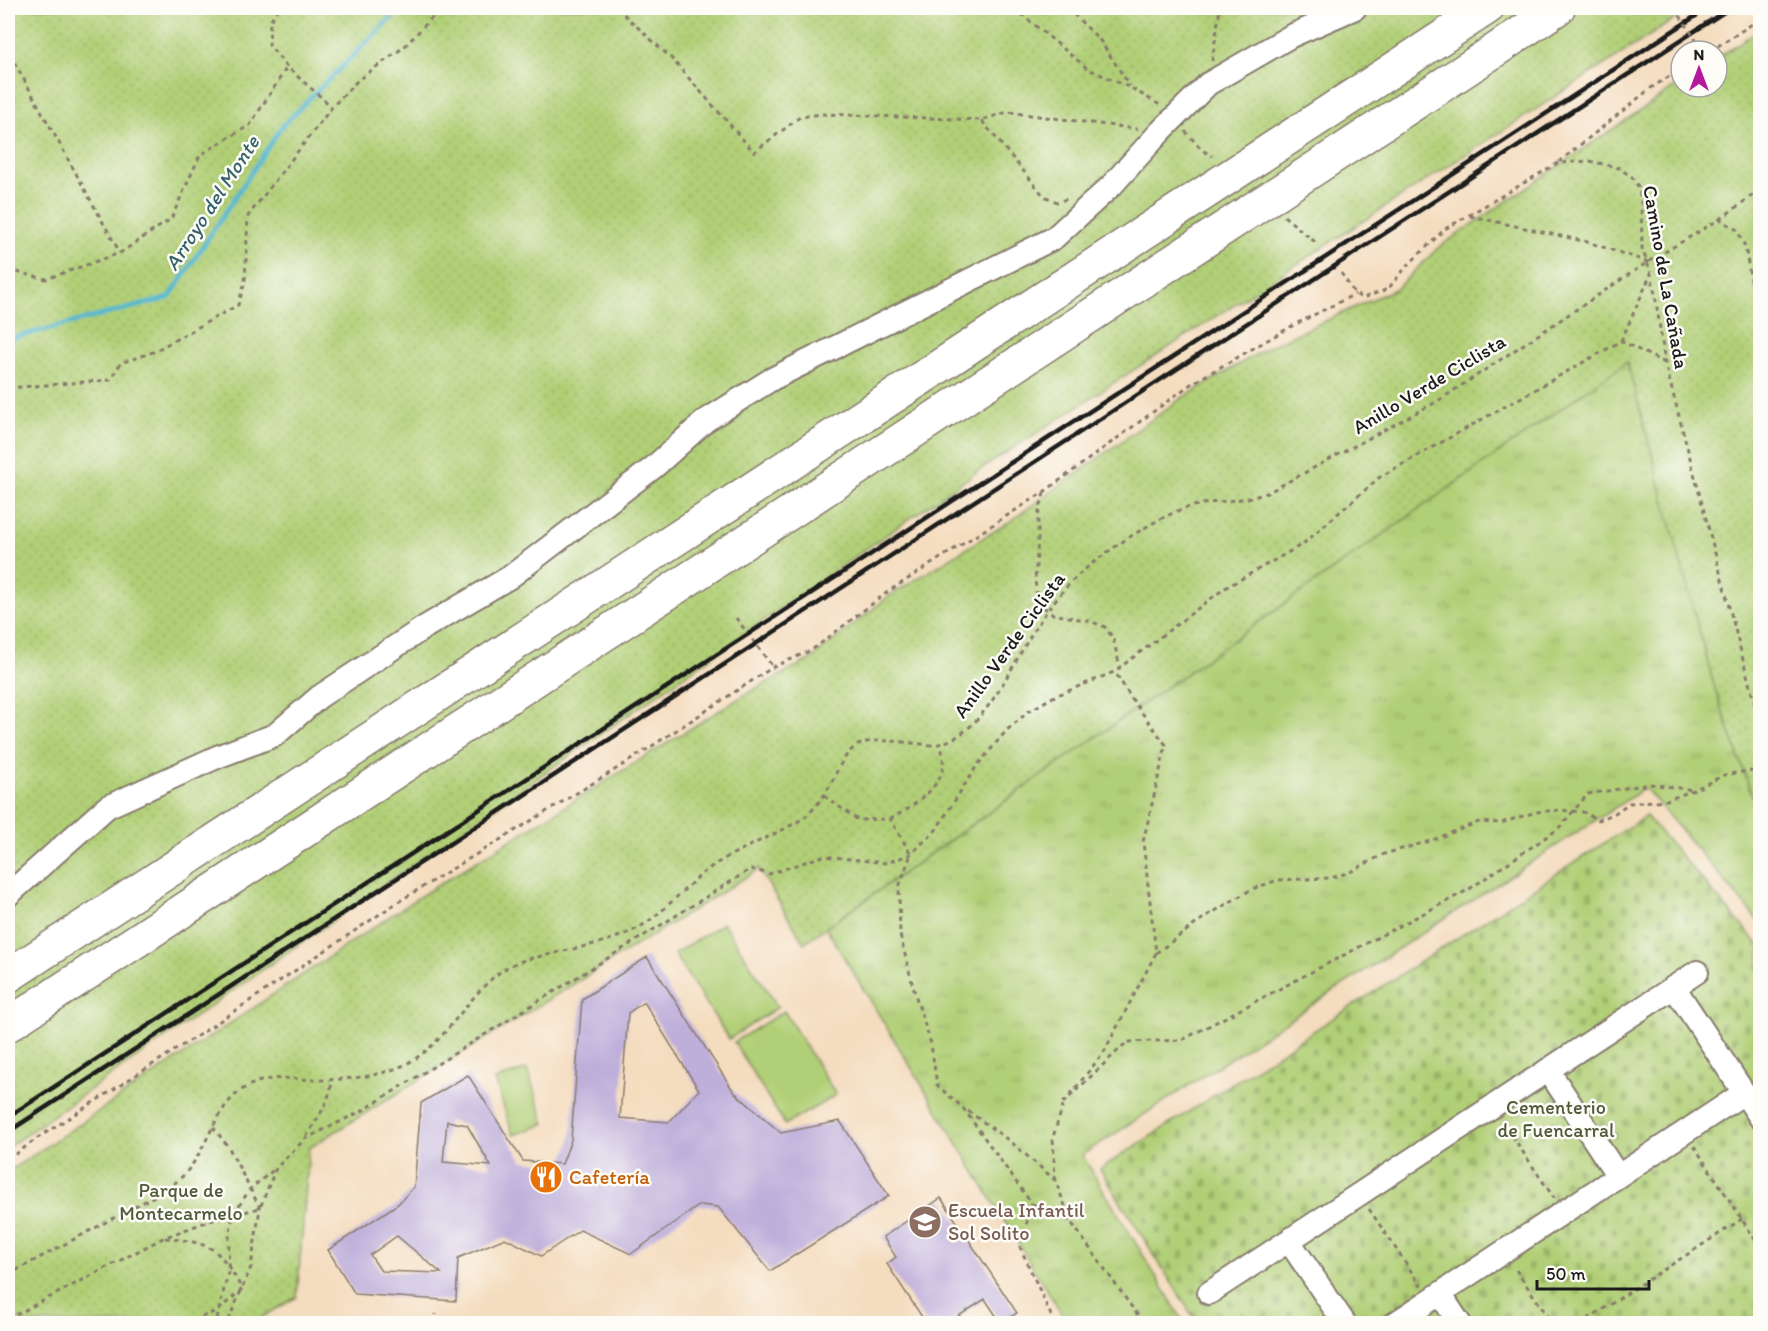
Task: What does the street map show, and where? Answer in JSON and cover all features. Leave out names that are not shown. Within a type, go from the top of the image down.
[{"type":"highway","points":[[8,976],[1487,8]]},
{"type":"highway","points":[[8,1025],[1558,8]]},
{"type":"street","points":[[8,895],[107,807],[217,757],[275,735],[329,690],[425,627],[510,577],[654,467],[705,421],[772,379],[1054,238],[1112,185],[1208,84],[1291,36],[1355,8]]},
{"type":"street","points":[[1209,1293],[1697,972]]},
{"type":"street","points":[[1674,987],[1761,1117]]},
{"type":"street","points":[[1548,1070],[1618,1176]]},
{"type":"street","points":[[1394,1323],[1744,1093]]},
{"type":"street","points":[[1289,1241],[1345,1323]]},
{"type":"street","points":[[1435,1296],[1460,1323]]},
{"type":"path","points":[[278,8],[270,21],[269,45],[287,67],[332,107]]},
{"type":"path","points":[[8,388],[110,380],[121,363],[153,352],[238,305],[245,282],[248,216],[332,107],[357,80],[404,47],[441,8]]},
{"type":"path","points":[[617,8],[671,58],[753,152],[800,117],[822,114],[981,120],[1008,112],[1160,132]]},
{"type":"path","points":[[1014,8],[1088,69],[1131,88],[1099,39],[1067,8]]},
{"type":"path","points":[[1208,84],[1220,8]]},
{"type":"path","points":[[1675,8],[1695,39]]},
{"type":"path","points":[[1729,39],[1761,19]]},
{"type":"path","points":[[8,46],[33,96],[120,253]]},
{"type":"path","points":[[8,270],[46,279],[120,253],[171,219],[200,155],[250,125],[287,67]]},
{"type":"path","points":[[1558,163],[1651,88],[1669,77]]},
{"type":"path","points":[[981,120],[1044,196],[1057,202],[1078,196]]},
{"type":"path","name":"Camino de La Cañada","points":[[1355,294],[1363,298],[1388,289],[1445,229],[1558,163],[1590,161],[1619,168],[1632,177],[1639,188],[1642,248],[1651,274],[1665,363],[1761,724]]},
{"type":"path","name":"Anillo Verde Ciclista","points":[[941,744],[959,736],[984,710],[1047,611],[1073,580],[1119,545],[1163,518],[1186,508],[1252,499],[1267,493],[1438,400],[1648,262],[1720,219],[1761,190]]},
{"type":"path","points":[[1284,215],[1315,242]]},
{"type":"path","points":[[1470,216],[1588,242],[1648,262]]},
{"type":"path","points":[[1720,219],[1737,230],[1745,246],[1761,333]]},
{"type":"path","points":[[8,1160],[36,1139],[194,1038],[398,902],[626,763],[773,667],[812,650],[889,591],[1044,492],[1191,384],[1292,326],[1355,294],[1341,273]]},
{"type":"path","points":[[305,1139],[362,1112],[751,869],[769,874],[823,856],[886,863],[911,854],[936,830],[976,767],[1007,730],[1029,711],[1053,697],[1114,672],[1224,588],[1303,544],[1380,477],[1621,341],[1651,274]]},
{"type":"path","points":[[1621,341],[1665,363]]},
{"type":"path","points":[[1044,492],[1038,516],[1035,586],[1037,599],[1047,611],[1060,616],[1090,621],[1104,627],[1113,638],[1120,667]]},
{"type":"path","points":[[736,618],[773,667]]},
{"type":"path","points":[[1114,672],[1166,745],[1143,842],[1156,953]]},
{"type":"path","points":[[8,1275],[99,1227],[177,1181],[195,1161],[221,1110],[232,1097],[250,1085],[261,1080],[292,1078],[332,1080],[371,1074],[405,1065],[421,1054],[480,991],[507,967],[536,957],[594,945],[632,931],[710,868],[805,817],[824,795],[844,759],[857,745],[880,741],[941,744],[943,767],[937,782],[910,809],[890,819],[858,820],[824,795]]},
{"type":"path","points":[[1144,1323],[1071,1222],[1055,1180],[1053,1137],[1063,1103],[1104,1052],[1156,953],[1205,917],[1252,889],[1278,879],[1330,878],[1350,872],[1384,854],[1430,841],[1479,822],[1501,823],[1536,812],[1559,810],[1583,812],[1599,820],[1629,803],[1667,800],[1724,775],[1748,771],[1761,772]]},
{"type":"path","points":[[1063,1103],[1127,1042],[1182,1040],[1468,890],[1558,829],[1588,794],[1650,784],[1694,790]]},
{"type":"path","points":[[890,819],[911,854]]},
{"type":"path","points":[[911,854],[899,887],[900,935],[931,1044],[937,1085],[963,1108],[1011,1142],[1055,1180]]},
{"type":"path","points":[[216,1323],[228,1264],[229,1238],[234,1215],[250,1189],[276,1168],[305,1139],[321,1114],[331,1089],[332,1080]]},
{"type":"path","points":[[1492,1106],[1563,1212]]},
{"type":"path","points":[[963,1108],[1032,1204],[1071,1222]]},
{"type":"path","points":[[213,1127],[229,1148],[260,1208]]},
{"type":"path","points":[[1684,1132],[1761,1247]]},
{"type":"path","points":[[227,1323],[251,1267],[260,1208],[276,1168]]},
{"type":"path","points":[[1359,1194],[1435,1296]]},
{"type":"path","points":[[1032,1204],[1020,1247],[1055,1323]]},
{"type":"path","points":[[8,1319],[163,1238],[206,1222],[260,1208]]},
{"type":"path","points":[[1580,1323],[1742,1219]]},
{"type":"path","points":[[163,1238],[188,1240],[212,1247],[228,1264],[242,1289]]},
{"type":"path","points":[[1516,1270],[1553,1323]]},
{"type":"path","points":[[185,1323],[219,1310],[242,1289]]},
{"type":"path","points":[[436,1314],[436,1323]]},
{"type":"green space","points":[[8,8],[1692,8],[981,469],[8,1147]]},
{"type":"green space","name":"Parque de Montecarmelo","points":[[1760,29],[1760,224],[1758,225],[1760,237],[1760,818],[1715,689],[1627,362],[804,943],[759,869],[309,1148],[297,1297],[264,1316],[259,1323],[8,1323],[8,1172],[419,897],[751,691],[811,659],[889,596],[1009,522],[1182,398],[1270,346],[1397,288],[1439,247],[1669,91],[1669,99],[1729,99],[1729,50]]},
{"type":"green space","points":[[1628,361],[1715,689],[1760,818],[1760,923],[1645,788],[1082,1155],[1185,1324],[1067,1323],[826,928]]},
{"type":"green space","name":"Cementerio de Fuencarral","points":[[1646,816],[1760,946],[1760,1313],[1745,1323],[1197,1323],[1100,1169]]},
{"type":"green space","points":[[723,923],[778,1007],[729,1039],[674,954]]},
{"type":"green space","points":[[784,1011],[836,1095],[785,1125],[734,1042]]},
{"type":"green space","points":[[527,1069],[545,1124],[513,1135],[495,1080]]},
{"type":"building","points":[[647,957],[734,1092],[781,1133],[840,1121],[889,1196],[770,1271],[718,1207],[700,1205],[631,1254],[580,1230],[541,1256],[505,1238],[458,1258],[456,1301],[355,1294],[328,1250],[398,1204],[414,1187],[421,1103],[468,1075],[523,1161],[562,1164],[571,1140],[582,999]],"holes":[[[644,1002],[699,1090],[669,1122],[620,1118],[628,1013]],[[447,1121],[467,1125],[491,1166],[443,1162]],[[397,1236],[441,1273],[381,1271],[370,1255]]]},
{"type":"building","points":[[941,1198],[1017,1313],[1001,1323],[985,1299],[948,1323],[926,1323],[887,1264],[896,1257],[883,1237]]},
{"type":"waterway","name":"Arroyo del Monte","points":[[8,339],[169,298],[282,126],[401,8]]},
{"type":"railway","points":[[8,1117],[1708,8]]},
{"type":"railway","points":[[8,1132],[1730,8]]},
{"type":"place","name":"Cafetería","points":[[546,1177]]},
{"type":"place","name":"Escuela Infantil Sol Solito","points":[[925,1222]]}]
